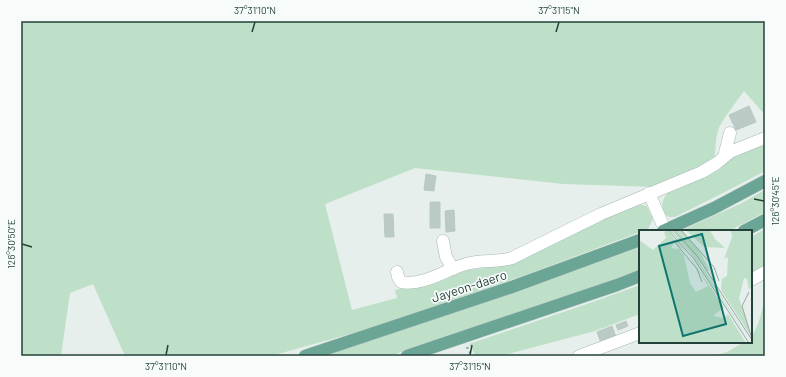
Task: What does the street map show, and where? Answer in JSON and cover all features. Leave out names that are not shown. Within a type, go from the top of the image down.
[{"type":"main road","points":[[666,230],[714,208],[765,181]]},
{"type":"main road","points":[[746,230],[765,220]]},
{"type":"main road","name":"Jayeon-daero","points":[[305,356],[512,287],[639,240]]},
{"type":"main road","points":[[407,356],[639,276]]},
{"type":"lane","points":[[724,158],[730,133]]},
{"type":"lane","points":[[397,272],[398,278],[401,282],[407,283],[432,278],[472,262],[505,260],[512,258],[601,214],[702,172],[724,158],[730,152],[765,138]]},
{"type":"lane","points":[[649,193],[664,230]]},
{"type":"lane","points":[[443,241],[446,257],[453,269]]},
{"type":"lane","points":[[752,279],[765,272]]},
{"type":"lane","points":[[579,356],[639,333]]},
{"type":"green space","points":[[21,21],[765,21],[765,115],[744,91],[719,127],[716,138],[714,160],[655,187],[563,184],[415,168],[325,204],[352,310],[397,298],[395,290],[425,284],[461,271],[506,265],[576,230],[638,204],[647,206],[653,219],[648,229],[639,230],[639,232],[523,276],[357,332],[271,356],[125,356],[93,284],[70,293],[61,356],[21,356]]},
{"type":"green space","points":[[765,143],[765,171],[675,217],[669,217],[664,214],[662,207],[663,201],[670,190],[733,155]]},
{"type":"green space","points":[[765,190],[765,212],[731,230],[682,230],[740,204]]},
{"type":"green space","points":[[765,229],[765,269],[752,276],[752,236]]},
{"type":"green space","points":[[639,247],[639,270],[553,301],[390,356],[325,356]]},
{"type":"green space","points":[[639,285],[639,314],[595,331],[500,356],[476,356],[469,344]]},
{"type":"green space","points":[[765,302],[765,356],[713,356],[727,352],[742,343],[752,343],[752,337],[758,324]]},
{"type":"building","points":[[749,106],[756,122],[736,130],[729,115]]},
{"type":"building","points":[[426,174],[436,176],[434,191],[424,190]]},
{"type":"building","points":[[430,202],[440,202],[440,228],[430,228]]},
{"type":"building","points":[[454,210],[455,231],[446,232],[445,211]]},
{"type":"building","points":[[384,214],[393,214],[394,237],[385,237]]},
{"type":"building","points":[[626,321],[628,326],[618,330],[616,325]]},
{"type":"building","points":[[612,326],[616,337],[601,343],[597,332]]}]
